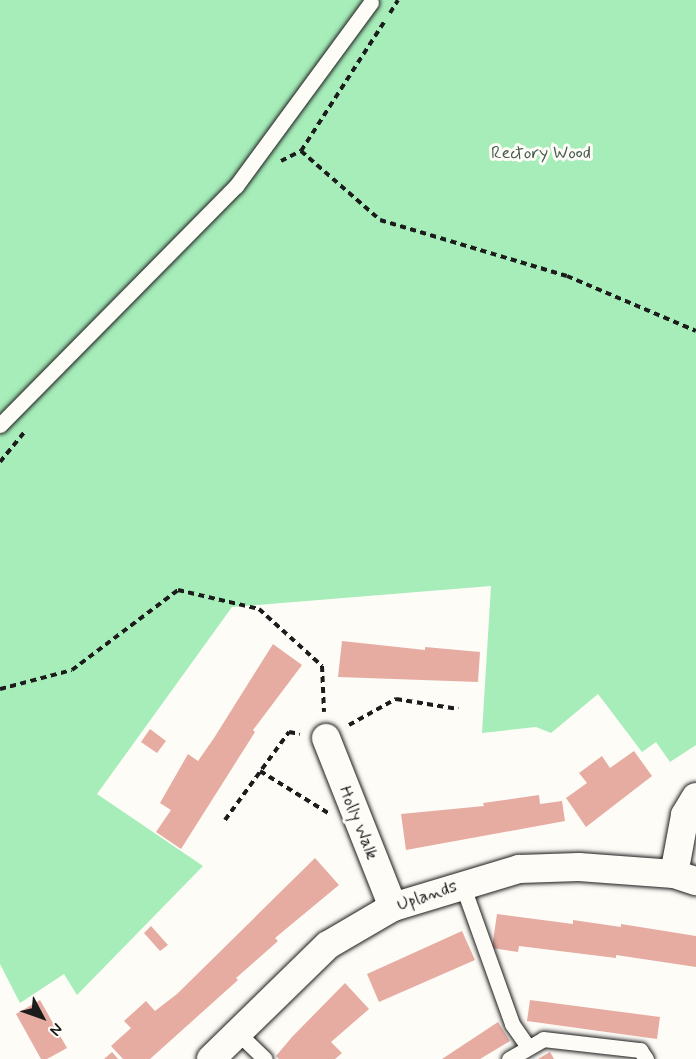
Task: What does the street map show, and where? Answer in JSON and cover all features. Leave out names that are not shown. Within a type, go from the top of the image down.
[{"type":"street","name":"Holly Walk","points":[[326,738],[353,815],[393,907]]},
{"type":"street","points":[[685,878],[685,815],[696,797]]},
{"type":"street","name":"Uplands","points":[[212,1059],[328,945],[393,907],[462,884],[519,869],[579,867],[685,878]]},
{"type":"lane","points":[[0,425],[236,186],[371,2]]},
{"type":"lane","points":[[462,884],[512,1024],[528,1047]]},
{"type":"lane","points":[[237,1033],[265,1059]]},
{"type":"lane","points":[[509,1059],[543,1039],[640,1050],[646,1059]]},
{"type":"path","points":[[273,166],[301,151],[398,0]]},
{"type":"path","points":[[301,151],[380,220],[567,276],[696,331]]},
{"type":"path","points":[[0,689],[72,670],[178,590],[259,609],[322,666],[326,738]]},
{"type":"path","points":[[225,819],[289,732],[326,738],[396,699],[458,709]]},
{"type":"path","points":[[260,771],[323,812],[353,815]]},
{"type":"green space","name":"Rectory Wood","points":[[0,0],[696,0],[696,745],[670,762],[656,742],[642,752],[598,694],[551,733],[536,727],[482,733],[491,586],[232,607],[97,794],[203,866],[77,995],[64,974],[20,1003],[0,964]]},
{"type":"building","points":[[342,641],[425,650],[425,647],[480,652],[478,682],[338,677]]},
{"type":"building","points":[[273,644],[302,665],[253,730],[255,732],[181,849],[156,832],[171,810],[160,803],[188,754],[198,761]]},
{"type":"building","points":[[150,729],[166,741],[157,753],[141,742]]},
{"type":"building","points":[[634,751],[652,776],[586,827],[566,798],[587,783],[579,773],[602,756],[610,768]]},
{"type":"building","points":[[539,795],[540,804],[562,801],[565,821],[406,850],[401,814],[484,806],[483,803]]},
{"type":"building","points":[[315,858],[339,885],[275,938],[278,941],[236,978],[238,980],[150,1059],[123,1059],[111,1046],[131,1028],[124,1021],[146,1001],[155,1011],[177,994]]},
{"type":"building","points":[[497,914],[573,924],[573,920],[621,927],[621,924],[696,936],[696,967],[616,955],[616,958],[519,946],[518,952],[492,948]]},
{"type":"building","points":[[151,926],[168,945],[160,951],[144,933]]},
{"type":"building","points":[[462,931],[475,960],[379,1002],[367,974]]},
{"type":"building","points":[[345,983],[369,1009],[331,1042],[342,1053],[335,1059],[279,1059],[276,1056],[292,1037]]},
{"type":"building","points":[[40,1000],[67,1048],[47,1059],[41,1059],[16,1014]]},
{"type":"building","points":[[530,1000],[660,1017],[657,1039],[527,1021]]},
{"type":"building","points":[[498,1022],[510,1041],[480,1059],[442,1059]]},
{"type":"building","points":[[112,1052],[118,1059],[104,1059]]},
{"type":"building","points":[[550,1052],[554,1059],[538,1059]]}]
